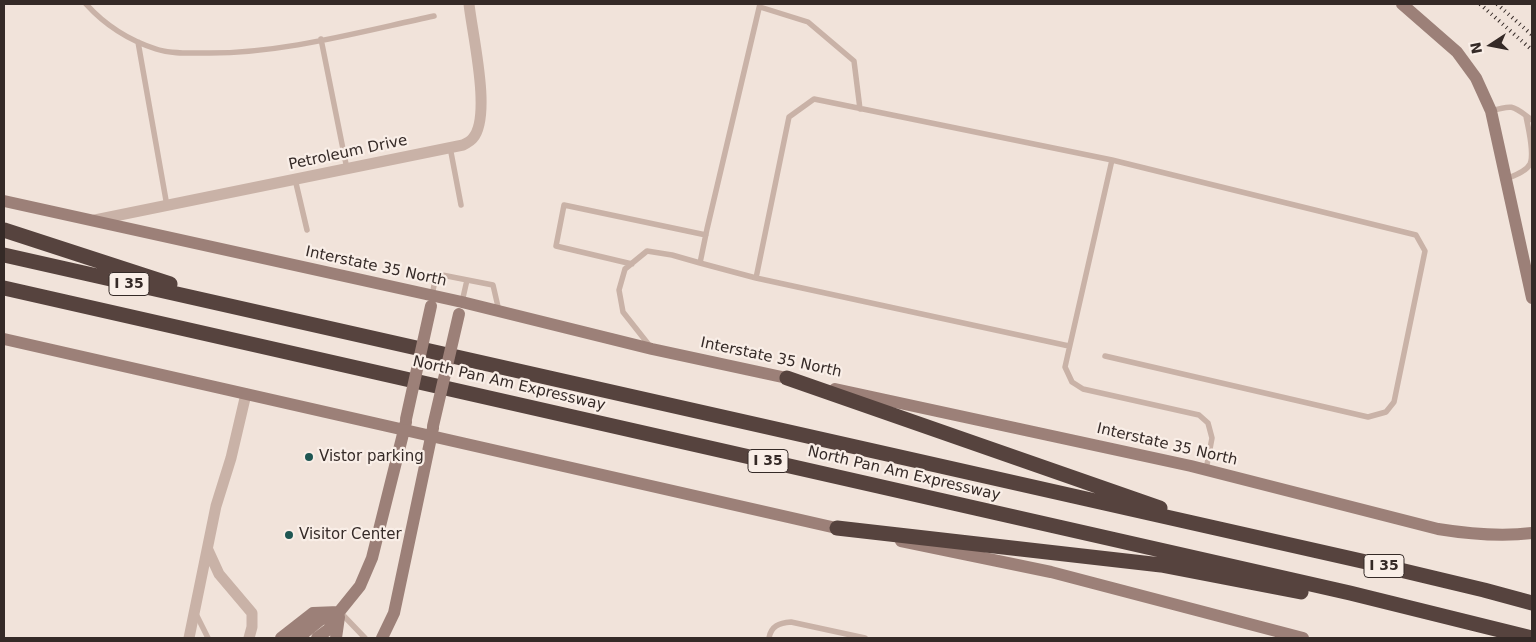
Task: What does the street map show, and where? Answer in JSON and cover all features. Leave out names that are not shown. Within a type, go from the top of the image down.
[{"type":"highway","points":[[4,230],[254,312]]},
{"type":"highway","name":"North Pan Am Expressway","points":[[4,255],[1235,533],[1532,603]]},
{"type":"highway","name":"North Pan Am Expressway","points":[[4,288],[1350,592],[1532,638]]},
{"type":"highway","points":[[787,378],[1235,533]]},
{"type":"highway","points":[[837,528],[1161,565],[1509,631]]},
{"type":"main road","points":[[1402,4],[1457,52],[1476,78],[1491,111],[1532,298]]},
{"type":"main road","name":"Interstate 35 North","points":[[4,201],[461,308],[499,311],[652,349],[1206,470],[1438,529],[1472,534],[1512,536],[1532,534]]},
{"type":"main road","points":[[317,638],[329,629],[339,612],[360,586],[372,558],[405,424],[432,301]]},
{"type":"main road","points":[[382,638],[394,613],[432,431],[461,308]]},
{"type":"main road","points":[[4,339],[246,394],[405,424],[837,528],[1051,572],[1303,638]]},
{"type":"main road","points":[[281,638],[313,613],[339,612]]},
{"type":"main road","points":[[298,638],[320,620],[339,612]]},
{"type":"main road","points":[[336,638],[339,612]]},
{"type":"street","name":"Petroleum Drive","points":[[93,221],[464,145],[472,139],[479,122],[481,85],[469,4]]},
{"type":"street","points":[[189,638],[216,506],[231,458],[246,394]]},
{"type":"street","points":[[208,550],[220,574],[252,613],[252,627],[249,638]]},
{"type":"lane","points":[[86,4],[97,16],[116,31],[157,49],[178,53],[223,54],[261,51],[434,16]]},
{"type":"lane","points":[[700,263],[760,5],[808,22],[854,61],[860,109]]},
{"type":"lane","points":[[321,39],[348,168]]},
{"type":"lane","points":[[138,42],[167,206]]},
{"type":"lane","points":[[756,278],[789,117],[814,99],[1112,160],[1416,235],[1425,250],[1394,402],[1386,412],[1368,416],[1105,356]]},
{"type":"lane","points":[[1491,111],[1508,106],[1515,108],[1532,120]]},
{"type":"lane","points":[[1506,179],[1526,170],[1531,164],[1531,146],[1526,116]]},
{"type":"lane","points":[[450,148],[461,205]]},
{"type":"lane","points":[[1112,160],[1064,367],[1072,382],[1083,390],[1199,415],[1208,422],[1212,438],[1206,470]]},
{"type":"lane","points":[[295,179],[307,230]]},
{"type":"lane","points":[[632,264],[556,246],[564,205],[706,235]]},
{"type":"lane","points":[[652,349],[622,312],[619,290],[625,270],[647,251],[672,255],[756,278],[1069,346]]},
{"type":"lane","points":[[432,301],[435,280],[442,275],[493,285],[499,311]]},
{"type":"lane","points":[[461,308],[467,280]]},
{"type":"lane","points":[[195,612],[208,638]]},
{"type":"lane","points":[[339,612],[365,638]]},
{"type":"lane","points":[[769,638],[770,631],[779,623],[791,622],[865,638]]},
{"type":"railway","points":[[1480,4],[1532,50]]},
{"type":"railway","points":[[1497,4],[1532,35]]},
{"type":"place","name":"Vistor parking","points":[[309,457]]},
{"type":"place","name":"Visitor Center","points":[[289,535]]}]
